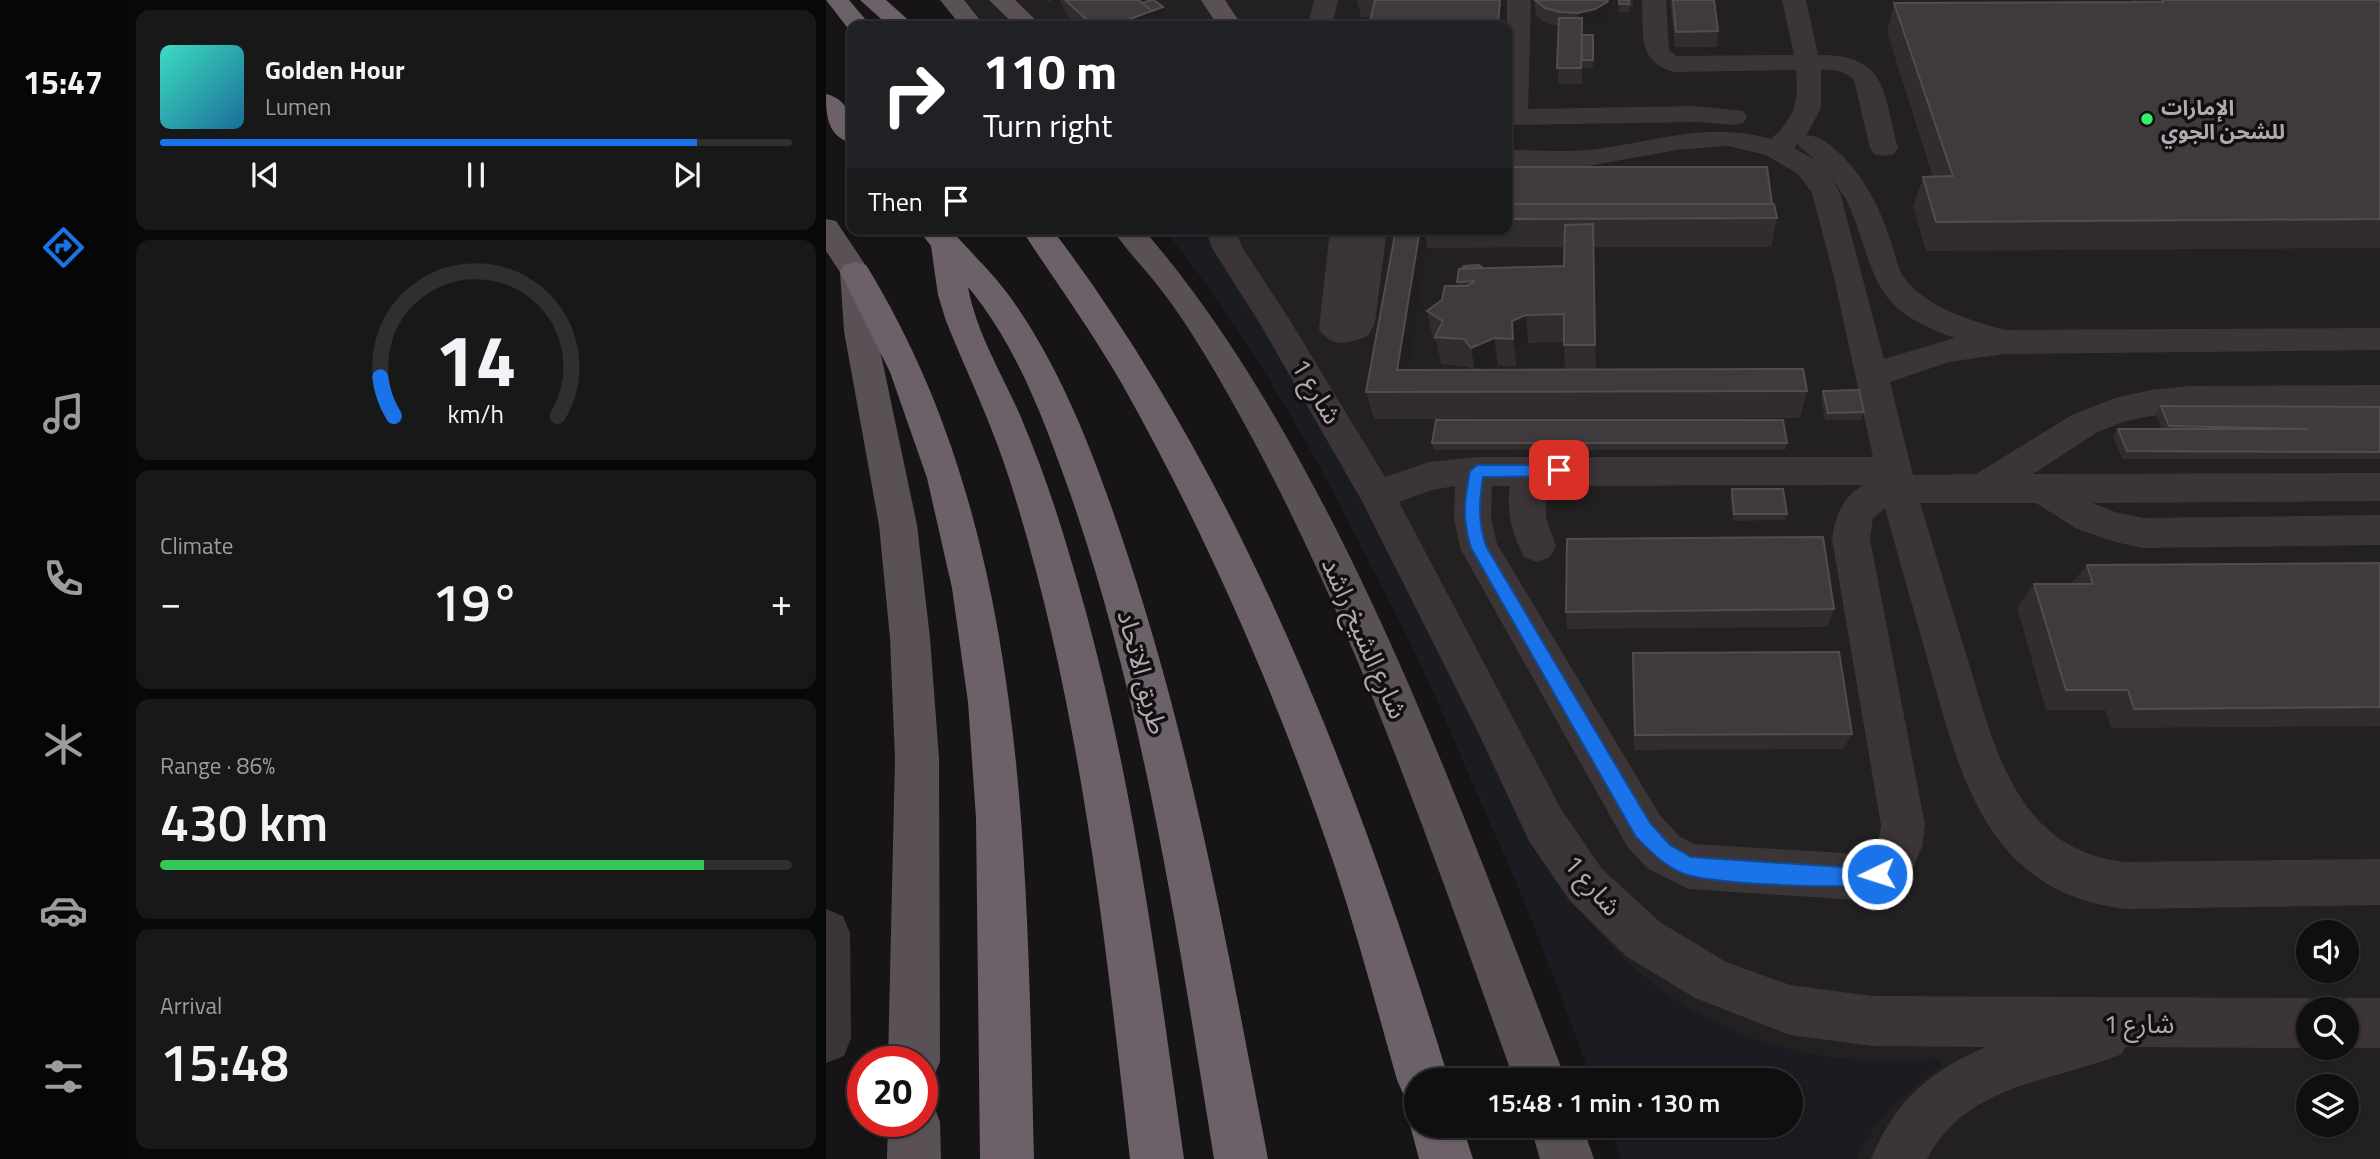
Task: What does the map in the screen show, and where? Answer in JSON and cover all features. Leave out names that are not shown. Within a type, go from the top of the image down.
[{"type":"highway","points":[[836,0],[855,21]]},
{"type":"highway","points":[[872,0],[897,21]]},
{"type":"highway","points":[[826,102],[847,129]]},
{"type":"highway","points":[[826,143],[847,157]]},
{"type":"highway","points":[[1040,235],[1140,387],[1189,474],[1239,577],[1294,703],[1347,838],[1419,1068]]},
{"type":"highway","points":[[939,236],[962,321],[1027,477],[1065,610],[1102,775],[1135,988],[1157,1159]]},
{"type":"highway","name":"طريق الاتحاد","points":[[939,236],[983,285],[1016,332],[1075,457],[1123,595],[1156,715],[1188,859],[1241,1159]]},
{"type":"highway","points":[[855,272],[873,301],[917,400],[944,480],[969,572],[986,684],[999,818],[1007,1159]]},
{"type":"highway","points":[[1440,1138],[1446,1159]]},
{"type":"main road","points":[[927,0],[943,21]]},
{"type":"main road","points":[[952,0],[970,21]]},
{"type":"main road","points":[[1001,0],[1024,21]]},
{"type":"main road","points":[[1210,21],[1211,0]]},
{"type":"main road","points":[[1211,0],[1226,21]]},
{"type":"main road","points":[[826,228],[855,272],[860,331],[898,524],[910,638],[917,758],[914,1046]]},
{"type":"main road","name":"شارع الشيخ راشد","points":[[1132,235],[1183,297],[1247,396],[1308,509],[1377,661],[1449,840],[1534,1068]]},
{"type":"main road","points":[[914,1137],[914,1159]]},
{"type":"main road","points":[[1560,1138],[1567,1159]]},
{"type":"street","points":[[1321,21],[1326,0]]},
{"type":"street","points":[[1512,69],[1519,0]]},
{"type":"street","points":[[1654,0],[1657,50],[1665,61],[1675,64],[1846,64],[1863,72],[1884,148]]},
{"type":"street","points":[[1785,141],[1803,121],[1808,108],[1810,81],[1794,0]]},
{"type":"street","points":[[1512,123],[1720,115],[1763,123],[1785,141],[1826,193],[1896,480],[1973,751],[1988,789],[2014,829],[2052,861],[2097,881],[2143,885],[2380,882]]},
{"type":"street","points":[[1512,123],[1612,134],[1635,138],[1655,146]]},
{"type":"street","points":[[1512,158],[1588,158],[1655,146],[1728,138],[1785,141],[1824,153],[1850,178],[1868,213],[1885,272],[1906,299],[1943,321],[2004,342]]},
{"type":"street","name":"شارع 1","points":[[1222,235],[1227,248],[1275,322],[1377,495],[1457,646],[1545,825],[1586,885],[1643,939],[1712,981],[1790,1010],[1872,1021],[2296,1023]]},
{"type":"street","points":[[1345,235],[1335,325],[1335,328],[1344,333],[1357,328],[1359,323],[1371,235]]},
{"type":"street","points":[[1872,375],[1947,351],[2004,342],[2380,339]]},
{"type":"street","points":[[1983,488],[2084,424],[2115,411],[2139,405],[2189,399],[2380,398]]},
{"type":"street","points":[[1377,495],[1429,477],[1477,471],[1531,470],[1896,480],[1983,488],[2380,487]]},
{"type":"street","points":[[1531,470],[1524,508],[1529,533],[1536,546]]},
{"type":"street","points":[[1477,471],[1470,506],[1472,526],[1479,548],[1643,830],[1663,852],[1689,866],[1719,870],[1857,877],[1877,874],[1893,863],[1901,845],[1903,825],[1851,539],[1852,520],[1861,505],[1896,480]]},
{"type":"street","points":[[2043,488],[2065,506],[2089,520],[2116,529],[2143,533],[2380,530]]},
{"type":"street","points":[[826,933],[827,1036]]},
{"type":"street","points":[[1898,1159],[1919,1122],[1962,1084],[2012,1059],[2157,1023]]},
{"type":"street","points":[[2359,1023],[2380,1023]]},
{"type":"shaded area","points":[[963,0],[2380,0],[2380,1159],[1621,1159],[1614,1138],[1803,1138],[1803,1068],[1588,1068],[1538,932],[1417,654],[1315,457],[1269,378],[1195,268],[1169,235],[1512,235],[1512,21],[983,21]]},
{"type":"shaded area","points":[[1169,235],[1208,235],[1297,377],[1553,872],[1589,921],[1629,963],[1672,997],[1718,1024],[1768,1043],[1821,1056],[1878,1061],[1939,1059],[1941,1066],[1882,1118],[1857,1159],[1621,1159],[1614,1138],[1803,1138],[1803,1068],[1587,1068],[1491,822],[1405,632],[1328,481],[1278,394],[1224,310]]},
{"type":"building","points":[[1065,0],[1139,0],[1152,11],[1125,21],[1088,21]]},
{"type":"building","points":[[1150,0],[1163,7],[1152,11],[1143,3]]},
{"type":"building","points":[[1375,0],[1500,0],[1498,21],[1370,21]]},
{"type":"building","points":[[1535,0],[1608,0],[1595,9],[1578,13],[1545,8]]},
{"type":"building","points":[[1619,0],[1629,0],[1629,4],[1619,4]]},
{"type":"building","points":[[1673,0],[1714,0],[1718,31],[1676,32]]},
{"type":"building","name":"الإمارات للشحن الجوي","points":[[2162,0],[2380,0],[2380,219],[1936,222],[1923,177],[1953,176],[1894,3],[2163,2]]},
{"type":"building","points":[[1559,18],[1582,18],[1581,68],[1557,68]]},
{"type":"building","points":[[1582,35],[1593,35],[1593,60],[1582,60]]},
{"type":"building","points":[[1512,167],[1767,167],[1772,204],[1512,204]]},
{"type":"building","points":[[1512,204],[1774,204],[1777,218],[1512,219]]},
{"type":"building","points":[[1593,224],[1595,345],[1564,345],[1564,314],[1526,315],[1512,321],[1513,339],[1494,338],[1471,348],[1464,339],[1435,337],[1443,321],[1427,311],[1442,300],[1445,286],[1467,286],[1475,281],[1457,282],[1459,269],[1564,266],[1565,225]]},
{"type":"building","points":[[1395,235],[1419,235],[1397,370],[1803,369],[1807,391],[1366,392]]},
{"type":"building","points":[[1479,265],[1483,268],[1462,268],[1464,266]]},
{"type":"building","points":[[1859,390],[1864,412],[1828,413],[1823,391]]},
{"type":"building","points":[[2161,406],[2380,407],[2380,452],[2127,451],[2118,429],[2308,429],[2169,426]]},
{"type":"building","points":[[1436,420],[1783,420],[1787,443],[1432,443]]},
{"type":"building","points":[[1732,489],[1783,489],[1787,514],[1734,514]]},
{"type":"building","points":[[1823,537],[1834,609],[1566,612],[1567,539]]},
{"type":"building","points":[[2380,563],[2380,707],[2134,709],[2128,690],[2066,690],[2034,584],[2093,584],[2087,565]]},
{"type":"building","points":[[1839,652],[1852,734],[1635,735],[1633,653]]},
{"type":"place","name":"الإمارات للشحن الجوي","points":[[2147,119]]},
{"type":"route","points":[[1559,470],[1477,471],[1470,506],[1472,526],[1479,548],[1643,830],[1663,852],[1689,866],[1857,877],[1877,874]]}]
